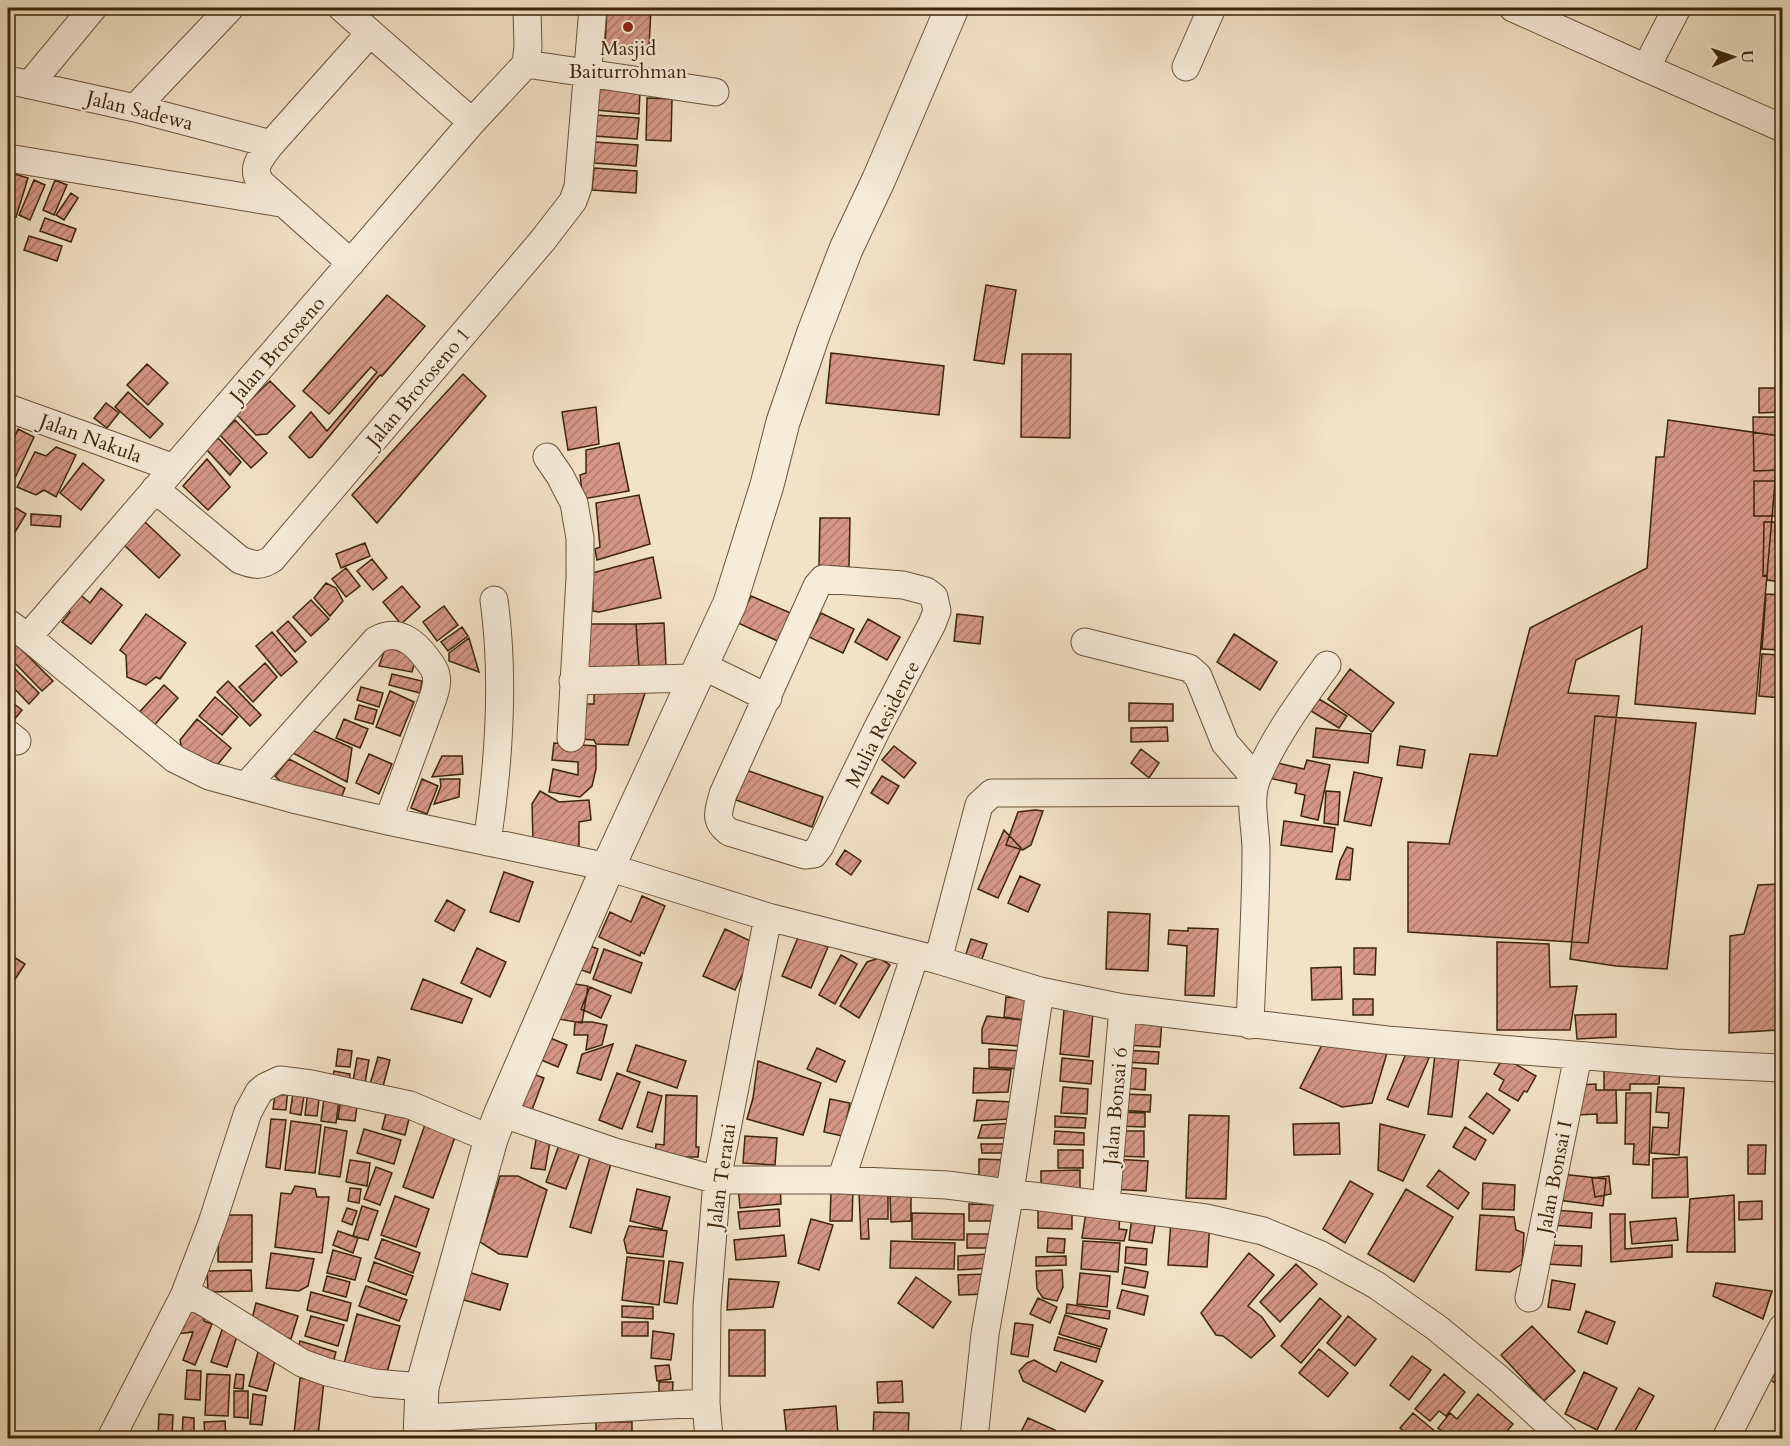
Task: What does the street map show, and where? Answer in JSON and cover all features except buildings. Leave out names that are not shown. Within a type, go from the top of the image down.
[{"type":"street","points":[[19,82],[93,8]]},
{"type":"street","points":[[135,108],[230,8]]},
{"type":"street","points":[[342,8],[472,122]]},
{"type":"street","points":[[527,8],[526,63],[715,92]]},
{"type":"street","name":"Jalan Brotoseno 1","points":[[155,489],[240,560],[257,565],[272,559],[543,240],[573,201],[578,187],[593,8]]},
{"type":"street","points":[[421,1415],[496,1126],[608,867],[733,593],[764,495],[783,422],[814,332],[846,249],[879,179],[952,8]]},
{"type":"street","points":[[1186,67],[1212,8]]},
{"type":"street","points":[[1646,68],[1677,8]]},
{"type":"street","points":[[1522,9],[1646,68],[1782,128]]},
{"type":"street","points":[[351,263],[281,203],[256,177],[258,161],[271,144],[370,33]]},
{"type":"street","name":"Jalan Brotoseno","points":[[18,630],[174,468],[472,122],[526,63]]},
{"type":"street","name":"Jalan Sadewa","points":[[19,82],[135,108],[271,144]]},
{"type":"street","points":[[8,158],[281,203]]},
{"type":"street","name":"Jalan Nakula","points":[[8,408],[174,468]]},
{"type":"street","points":[[547,457],[574,503],[580,538],[571,738]]},
{"type":"street","name":"Mulia Residence","points":[[824,579],[903,585],[926,591],[934,597],[937,611],[932,624],[814,854],[796,853],[729,832],[720,826],[718,817],[723,794],[768,698],[817,586],[824,579]]},
{"type":"street","points":[[487,842],[497,756],[500,640],[494,600]]},
{"type":"street","points":[[18,630],[175,759],[209,776],[388,821],[608,867],[768,917],[927,957],[1040,991],[1123,1008],[1387,1040],[1578,1056],[1782,1068]]},
{"type":"street","points":[[246,786],[376,640],[382,636],[400,635],[408,638],[423,652],[435,669],[437,677],[433,698],[388,821]]},
{"type":"street","points":[[1085,642],[1189,668],[1198,676],[1225,743],[1255,786]]},
{"type":"street","points":[[1250,1024],[1256,850],[1255,786],[1297,706],[1327,665]]},
{"type":"street","points":[[573,681],[697,671],[768,698]]},
{"type":"street","points":[[841,1180],[927,957],[979,805],[992,793],[1255,786]]},
{"type":"street","name":"Jalan Teratai","points":[[709,1438],[706,1403],[707,1307],[717,1179],[768,917]]},
{"type":"street","points":[[974,1438],[985,1334],[1010,1192],[1040,991]]},
{"type":"street","name":"Jalan Bonsai 6","points":[[1106,1204],[1123,1008]]},
{"type":"street","name":"Jalan Bonsai I","points":[[1529,1298],[1578,1056]]},
{"type":"street","points":[[111,1438],[184,1296],[212,1223],[248,1112],[259,1092],[280,1080],[311,1084],[410,1105],[615,1152],[717,1179],[841,1180],[947,1185],[1206,1218],[1263,1231],[1321,1255],[1376,1285],[1437,1328],[1498,1378],[1564,1438]]},
{"type":"street","points":[[184,1296],[198,1299],[209,1305],[302,1363],[327,1372],[374,1383],[421,1415],[706,1403]]},
{"type":"street","points":[[1726,1438],[1782,1328]]},
{"type":"place","name":"Masjid Baiturrohman","points":[[628,27]]}]
